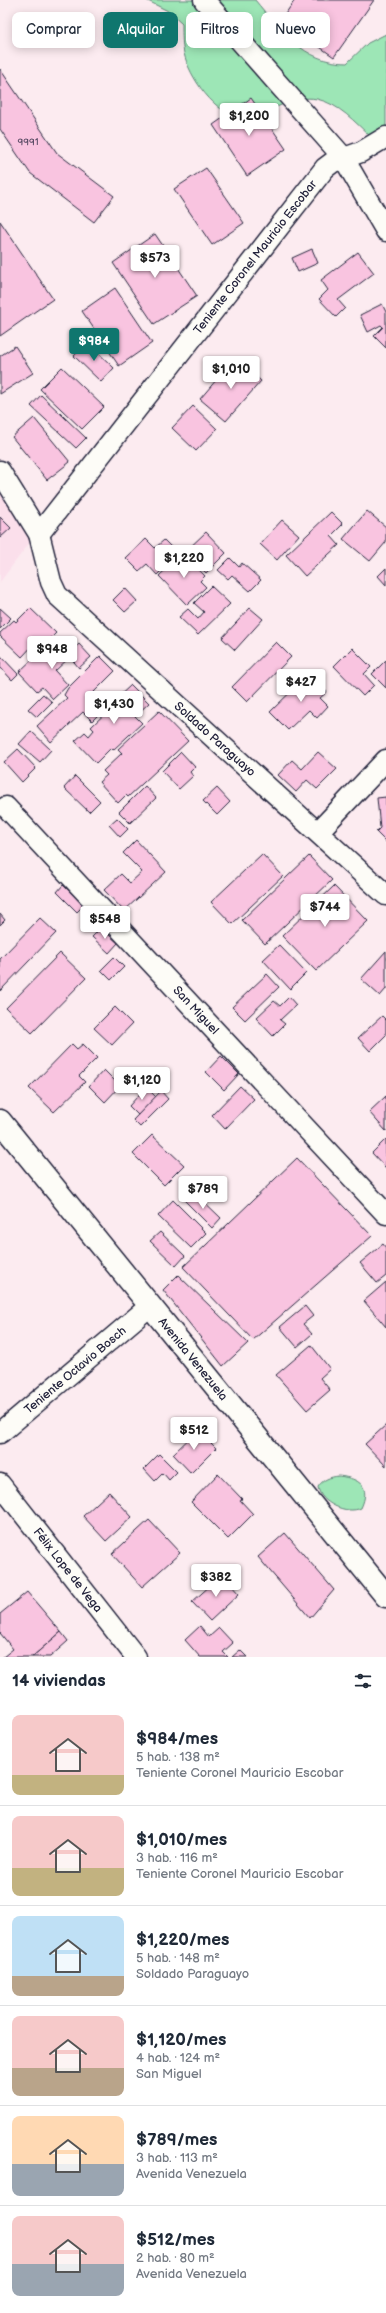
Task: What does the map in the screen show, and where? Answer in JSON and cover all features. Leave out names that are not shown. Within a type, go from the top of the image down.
[{"type":"main road","name":"Avenida Venezuela","points":[[0,1121],[386,1596]]},
{"type":"street","points":[[204,0],[343,157],[386,231]]},
{"type":"street","name":"Teniente Coronel Mauricio Escobar","points":[[39,534],[325,168],[343,157],[361,152],[386,137]]},
{"type":"street","name":"Soldado Paraguayo","points":[[0,471],[39,534],[50,582],[58,594],[386,896]]},
{"type":"street","points":[[318,832],[386,760]]},
{"type":"street","name":"San Miguel","points":[[6,806],[386,1214]]},
{"type":"street","name":"Teniente Octavio Bosch","points":[[0,1433],[150,1306]]},
{"type":"street","name":"Félix Lope de Vega","points":[[0,1484],[136,1657]]},
{"type":"shaded area","points":[[0,483],[14,505],[30,542],[0,582]]},
{"type":"green space","points":[[146,0],[255,0],[265,12],[261,12],[261,48],[302,48],[318,57],[332,62],[347,63],[368,43],[386,34],[386,134],[371,137],[340,109],[325,101],[317,99],[308,98],[291,101],[249,117],[238,117],[228,113],[218,107],[209,98],[194,78],[184,53],[182,24],[178,20],[178,12],[168,11]]},
{"type":"green space","points":[[339,1476],[353,1479],[362,1485],[365,1494],[361,1508],[355,1510],[342,1509],[329,1503],[320,1493],[318,1487],[324,1480]]},
{"type":"building","points":[[295,0],[374,0],[334,57],[321,48],[330,48],[330,12],[287,12]]},
{"type":"building","points":[[0,69],[57,153],[114,196],[94,222],[30,173],[0,129]]},
{"type":"building","points":[[251,98],[286,149],[247,176],[213,125]]},
{"type":"building","points":[[206,168],[244,223],[212,245],[174,189]]},
{"type":"building","points":[[0,221],[53,299],[0,336]]},
{"type":"building","points":[[155,234],[197,296],[154,324],[113,263]]},
{"type":"building","points":[[312,249],[318,263],[298,272],[292,258]]},
{"type":"building","points":[[358,252],[374,273],[338,300],[345,308],[336,317],[319,299],[328,290],[321,280]]},
{"type":"building","points":[[115,288],[152,343],[119,366],[82,311]]},
{"type":"building","points":[[382,304],[386,312],[386,348],[374,336],[383,327],[381,325],[368,332],[360,315]]},
{"type":"building","points":[[87,342],[114,368],[101,382],[74,356]]},
{"type":"building","points":[[15,346],[33,373],[0,394],[0,356]]},
{"type":"building","points":[[235,358],[261,381],[226,421],[200,399]]},
{"type":"building","points":[[62,367],[104,407],[82,429],[40,389]]},
{"type":"building","points":[[41,395],[86,438],[76,448],[31,406]]},
{"type":"building","points":[[193,406],[217,429],[196,451],[172,428]]},
{"type":"building","points":[[34,418],[70,462],[47,480],[12,437]]},
{"type":"building","points":[[367,511],[386,527],[386,542],[370,561],[343,539]]},
{"type":"building","points":[[331,512],[343,524],[331,536],[339,545],[305,576],[286,555]]},
{"type":"building","points":[[0,517],[11,528],[0,538]]},
{"type":"building","points":[[282,520],[299,535],[277,560],[260,544]]},
{"type":"building","points":[[206,532],[226,553],[206,573],[185,552]]},
{"type":"building","points":[[146,539],[155,548],[164,540],[178,554],[157,575],[147,564],[139,571],[126,558]]},
{"type":"building","points":[[183,553],[205,576],[200,581],[206,587],[187,605],[159,576]]},
{"type":"building","points":[[230,558],[239,567],[242,563],[261,580],[250,591],[232,575],[228,579],[218,570]]},
{"type":"building","points":[[386,568],[386,585],[378,576]]},
{"type":"building","points":[[211,586],[230,604],[198,635],[179,617],[188,609],[198,619],[204,612],[194,603]]},
{"type":"building","points":[[125,588],[137,601],[125,612],[113,600]]},
{"type":"building","points":[[0,608],[11,618],[0,629]]},
{"type":"building","points":[[30,608],[56,633],[42,647],[36,642],[22,657],[0,636],[0,633],[14,620],[16,622]]},
{"type":"building","points":[[250,608],[263,619],[235,650],[222,638]]},
{"type":"building","points":[[276,642],[291,657],[247,702],[232,687]]},
{"type":"building","points":[[79,644],[91,657],[79,668],[70,657],[55,671],[68,685],[53,699],[42,687],[37,691],[19,672],[39,653],[46,661],[60,648],[67,655]]},
{"type":"building","points":[[352,648],[371,667],[364,674],[374,685],[363,696],[334,666]]},
{"type":"building","points":[[1,656],[18,674],[12,680],[0,667]]},
{"type":"building","points":[[100,656],[115,671],[85,701],[99,714],[92,721],[83,712],[51,742],[37,726],[67,698],[64,695],[68,688]]},
{"type":"building","points":[[386,660],[386,688],[372,674]]},
{"type":"building","points":[[309,674],[327,692],[320,698],[328,706],[317,718],[309,710],[288,730],[270,712]]},
{"type":"building","points":[[131,685],[149,703],[135,716],[142,723],[113,750],[111,748],[96,763],[75,741],[85,732],[89,736],[94,730],[91,727],[118,701],[116,699]]},
{"type":"building","points":[[43,694],[52,702],[37,717],[28,709]]},
{"type":"building","points":[[159,711],[188,741],[128,797],[126,795],[118,803],[99,782],[107,775],[103,771],[122,753],[118,749]]},
{"type":"building","points":[[31,731],[51,750],[40,762],[19,744]]},
{"type":"building","points":[[18,749],[36,768],[22,782],[4,762]]},
{"type":"building","points":[[181,752],[195,767],[190,772],[193,776],[179,789],[162,771]]},
{"type":"building","points":[[318,752],[337,769],[317,789],[307,780],[296,792],[278,775],[292,760],[302,769]]},
{"type":"building","points":[[75,776],[100,801],[89,812],[64,788]]},
{"type":"building","points":[[145,786],[156,798],[130,823],[119,812]]},
{"type":"building","points":[[217,788],[230,802],[217,815],[203,801]]},
{"type":"building","points":[[386,797],[386,842],[376,832],[380,828],[377,798]]},
{"type":"building","points":[[117,818],[128,829],[120,837],[109,825]]},
{"type":"building","points":[[136,840],[166,872],[124,911],[104,890],[121,874],[130,883],[142,872],[123,853]]},
{"type":"building","points":[[262,854],[283,876],[232,924],[211,902]]},
{"type":"building","points":[[309,856],[332,880],[265,944],[242,920]]},
{"type":"building","points":[[63,885],[84,905],[77,912],[57,892]]},
{"type":"building","points":[[334,886],[368,921],[316,971],[282,936]]},
{"type":"building","points":[[0,914],[5,920],[0,925]]},
{"type":"building","points":[[40,918],[56,933],[0,991],[0,959]]},
{"type":"building","points":[[101,928],[118,943],[109,953],[92,937]]},
{"type":"building","points":[[279,945],[306,973],[290,989],[263,960]]},
{"type":"building","points":[[386,951],[386,989],[380,996],[361,979]]},
{"type":"building","points":[[60,953],[86,978],[32,1033],[6,1008]]},
{"type":"building","points":[[114,957],[124,967],[111,980],[101,970]]},
{"type":"building","points":[[267,974],[279,987],[245,1020],[232,1007]]},
{"type":"building","points":[[289,997],[296,1005],[280,1020],[285,1024],[273,1036],[256,1018],[274,1001],[280,1006]]},
{"type":"building","points":[[115,1007],[132,1024],[112,1045],[94,1028]]},
{"type":"building","points":[[382,1016],[386,1020],[386,1035],[370,1051],[358,1038]]},
{"type":"building","points":[[72,1044],[77,1049],[83,1044],[97,1058],[79,1076],[85,1082],[54,1112],[29,1088]]},
{"type":"building","points":[[221,1056],[239,1074],[224,1090],[206,1072]]},
{"type":"building","points":[[104,1070],[120,1086],[105,1102],[89,1086]]},
{"type":"building","points":[[240,1086],[254,1099],[225,1129],[212,1115]]},
{"type":"building","points":[[146,1087],[156,1097],[138,1115],[129,1106]]},
{"type":"building","points":[[161,1091],[168,1099],[140,1127],[133,1120]]},
{"type":"building","points":[[386,1096],[386,1131],[369,1112]]},
{"type":"building","points":[[152,1135],[184,1165],[164,1185],[133,1154]]},
{"type":"building","points":[[386,1139],[386,1168],[372,1153]]},
{"type":"building","points":[[297,1158],[372,1236],[253,1340],[183,1267]]},
{"type":"building","points":[[194,1192],[221,1218],[212,1228],[185,1201]]},
{"type":"building","points":[[173,1200],[206,1233],[191,1248],[158,1216]]},
{"type":"building","points":[[160,1232],[185,1256],[176,1266],[150,1241]]},
{"type":"building","points":[[383,1244],[386,1248],[386,1276],[377,1283],[360,1263]]},
{"type":"building","points":[[178,1275],[248,1343],[223,1366],[163,1290]]},
{"type":"building","points":[[386,1282],[386,1327],[364,1301]]},
{"type":"building","points":[[305,1306],[313,1316],[303,1324],[312,1334],[297,1347],[280,1327]]},
{"type":"building","points":[[311,1345],[330,1369],[320,1378],[330,1390],[307,1410],[276,1375]]},
{"type":"building","points":[[386,1425],[386,1466],[365,1444]]},
{"type":"building","points":[[198,1430],[216,1448],[191,1473],[173,1454]]},
{"type":"building","points":[[159,1454],[177,1472],[169,1480],[163,1473],[155,1481],[144,1469]]},
{"type":"building","points":[[218,1474],[242,1499],[240,1500],[253,1514],[228,1539],[191,1502]]},
{"type":"building","points":[[109,1492],[132,1517],[106,1541],[83,1516]]},
{"type":"building","points":[[149,1520],[180,1553],[142,1587],[112,1554]]},
{"type":"building","points":[[285,1533],[334,1590],[310,1618],[258,1557]]},
{"type":"building","points":[[222,1575],[239,1594],[210,1621],[192,1602]]},
{"type":"building","points":[[27,1592],[61,1632],[32,1657],[3,1657],[13,1649],[0,1633],[0,1614]]},
{"type":"building","points":[[200,1626],[209,1637],[219,1628],[233,1643],[223,1652],[228,1657],[200,1657],[185,1640]]},
{"type":"building","points":[[61,1632],[68,1641],[50,1657],[32,1657]]},
{"type":"building","points":[[240,1650],[247,1657],[232,1657]]}]
